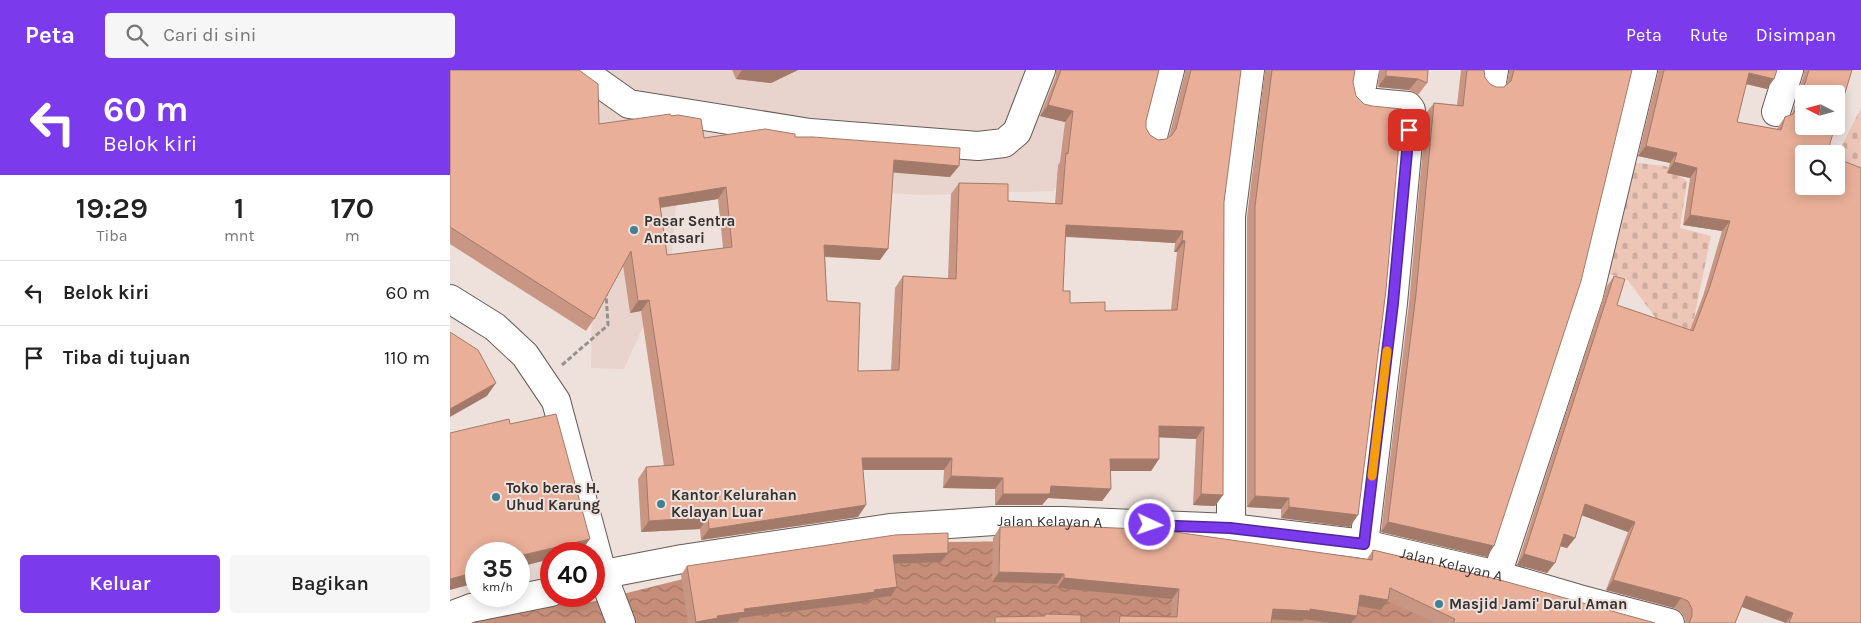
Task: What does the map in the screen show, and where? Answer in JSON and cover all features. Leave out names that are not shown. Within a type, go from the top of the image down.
[{"type":"street","points":[[581,70],[628,104],[810,133],[978,146],[1004,142],[1017,132],[1041,70]]},
{"type":"street","points":[[1153,136],[1170,70]]},
{"type":"street","points":[[1230,528],[1231,216],[1250,70]]},
{"type":"street","points":[[1364,544],[1393,303],[1411,110],[1408,106],[1365,102],[1362,100],[1360,96],[1365,70]]},
{"type":"street","points":[[1497,575],[1589,294],[1643,70]]},
{"type":"street","points":[[1776,112],[1789,70]]},
{"type":"street","points":[[450,298],[495,327],[525,355],[556,401],[590,542]]},
{"type":"street","name":"Jalan Kelayan A","points":[[605,574],[682,559],[832,536],[919,526],[994,521],[1063,521],[1230,528],[1364,544],[1497,575],[1670,623]]},
{"type":"street","points":[[605,589],[620,620]]},
{"type":"street","points":[[450,616],[471,608],[540,594]]},
{"type":"path","points":[[543,381],[608,325],[606,286]]},
{"type":"shaded area","name":"Pasar Sentra Antasari","points":[[552,70],[1095,70],[1088,127],[1054,191],[925,195],[678,183],[671,265],[624,369],[591,368],[595,100]]},
{"type":"green space","points":[[1861,108],[1861,175],[1845,160],[1845,145],[1842,145]]},
{"type":"green space","points":[[1628,162],[1666,166],[1687,181],[1680,228],[1711,236],[1690,338],[1661,325],[1626,278],[1599,272]]},
{"type":"water","points":[[1059,541],[1562,623],[471,623],[527,607],[605,607],[605,598],[691,577],[946,542]]},
{"type":"building","points":[[450,70],[579,70],[598,84],[599,124],[670,114],[671,116],[678,115],[701,119],[704,138],[765,129],[795,134],[795,137],[960,148],[959,166],[894,160],[888,249],[824,245],[827,301],[860,303],[858,371],[899,370],[903,276],[956,279],[959,183],[1008,184],[1008,201],[1062,204],[1066,153],[1068,154],[1073,111],[1048,105],[1061,70],[1159,70],[1146,121],[1146,128],[1150,135],[1158,140],[1166,139],[1176,129],[1191,70],[1241,70],[1224,202],[1223,495],[1201,494],[1204,427],[1159,426],[1159,459],[1110,459],[1111,489],[1051,486],[1050,494],[1003,494],[1003,478],[951,476],[952,458],[862,458],[866,505],[709,529],[708,517],[649,521],[646,467],[674,465],[649,300],[638,301],[631,251],[594,319],[450,227]],"holes":[[[726,187],[732,247],[667,255],[659,198]],[[1066,225],[1183,231],[1182,240],[1185,241],[1177,310],[1105,311],[1105,302],[1070,303],[1070,291],[1063,291]]]},
{"type":"building","points":[[1272,70],[1355,70],[1353,82],[1356,96],[1364,104],[1402,109],[1386,290],[1358,515],[1289,507],[1289,498],[1255,496],[1255,206]]},
{"type":"building","points":[[1386,70],[1428,70],[1427,83],[1418,79],[1386,76]]},
{"type":"building","points":[[1467,70],[1484,70],[1485,78],[1490,84],[1496,87],[1504,87],[1511,81],[1514,70],[1632,70],[1581,281],[1494,546],[1388,522],[1416,294],[1434,103],[1463,106]]},
{"type":"building","points":[[1664,70],[1777,70],[1774,79],[1749,73],[1737,122],[1781,130],[1785,117],[1793,114],[1795,111],[1795,135],[1832,135],[1830,145],[1795,145],[1795,195],[1845,195],[1845,162],[1861,168],[1861,623],[1789,623],[1793,613],[1746,596],[1735,623],[1689,623],[1692,609],[1688,601],[1613,580],[1635,522],[1585,504],[1575,538],[1564,534],[1555,563],[1524,554],[1614,276],[1625,279],[1617,305],[1693,331],[1710,286],[1730,221],[1690,215],[1697,168],[1674,162],[1677,153],[1646,146]]},
{"type":"building","points":[[1809,70],[1852,70],[1845,93],[1845,85],[1804,85]]},
{"type":"building","points":[[450,332],[478,350],[496,383],[450,409]]},
{"type":"building","points":[[556,414],[590,539],[577,542],[540,542],[540,551],[530,553],[530,542],[465,542],[465,575],[450,579],[450,433],[509,419],[510,424]]},
{"type":"building","points":[[1070,526],[1161,530],[1372,560],[1373,550],[1500,580],[1655,623],[1453,623],[1455,619],[1390,588],[1388,600],[1360,595],[1357,616],[1310,609],[1310,611],[1273,609],[1271,623],[1119,623],[1120,616],[1177,617],[1179,589],[1064,578],[1064,574],[999,572],[1000,527]]},
{"type":"building","points":[[948,533],[948,553],[893,555],[897,587],[874,590],[875,592],[744,609],[745,612],[717,616],[718,618],[696,622],[687,566],[895,535]]},
{"type":"building","points":[[1045,614],[1081,615],[1081,623],[995,623],[995,617],[1045,616]]},
{"type":"slow traffic","points":[[1372,476],[1387,351]]},
{"type":"place","name":"Pasar Sentra Antasari","points":[[634,230]]},
{"type":"place","name":"Toko beras H. Uhud Karung","points":[[496,497]]},
{"type":"place","name":"Kantor Kelurahan Kelayan Luar","points":[[661,504]]},
{"type":"place","name":"Masjid Jami' Darul Aman","points":[[1439,604]]},
{"type":"route","points":[[1150,525],[1230,528],[1364,544],[1393,303],[1409,130]]}]
